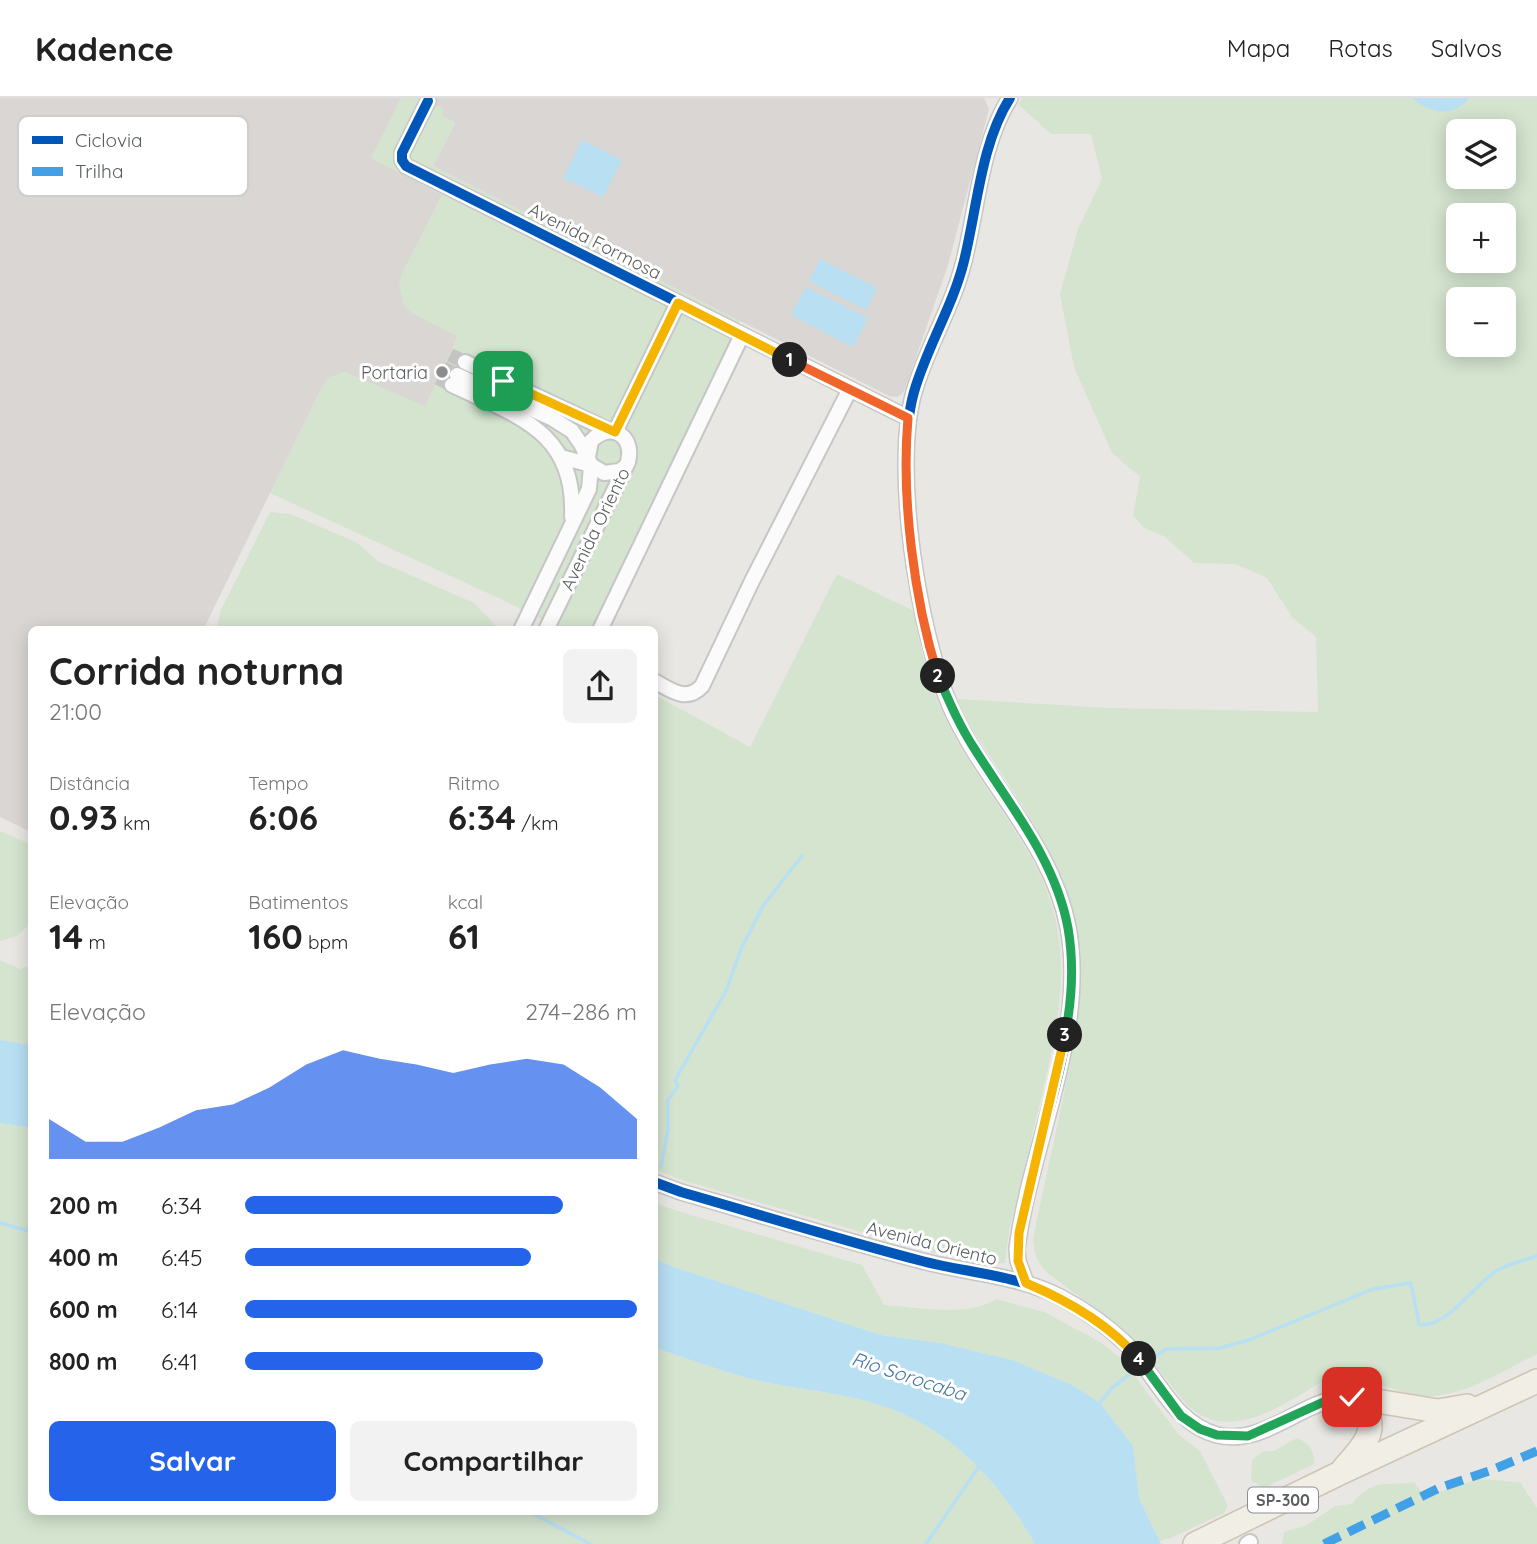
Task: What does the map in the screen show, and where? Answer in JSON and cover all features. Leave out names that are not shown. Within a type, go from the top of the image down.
[{"type":"main road","points":[[1352,1397],[1437,1411],[1461,1408],[1524,1388]]},
{"type":"main road","name":"SP-300","points":[[1195,1544],[1524,1388]]},
{"type":"main road","points":[[1340,1473],[1362,1448],[1371,1429],[1367,1412],[1352,1397]]},
{"type":"street","points":[[1005,100],[990,141],[963,265],[914,391],[908,418],[906,472],[919,587],[938,674],[959,723],[1025,826],[1049,869],[1068,928],[1072,960],[1069,1019],[1019,1233],[1018,1261],[1026,1283]]},
{"type":"street","name":"Avenida Formosa","points":[[428,102],[402,153],[406,166],[908,418]]},
{"type":"street","points":[[589,461],[591,440],[597,435],[613,431],[678,303]]},
{"type":"street","points":[[602,626],[742,335]]},
{"type":"street","points":[[458,374],[613,431]]},
{"type":"street","points":[[458,374],[553,419],[572,431],[589,461],[604,473],[611,474],[625,467]]},
{"type":"street","name":"Avenida Oriento","points":[[458,374],[541,431],[561,457],[573,499],[572,526]]},
{"type":"street","points":[[658,683],[683,695],[696,693],[702,686],[752,580],[850,389]]},
{"type":"street","points":[[541,431],[572,431]]},
{"type":"street","name":"Avenida Oriento","points":[[548,626],[630,454],[622,436],[613,431]]},
{"type":"street","points":[[561,457],[589,461]]},
{"type":"street","name":"Avenida Oriento","points":[[523,626],[589,489],[589,461]]},
{"type":"street","name":"Avenida Oriento","points":[[658,1183],[910,1258],[1026,1283],[1058,1297],[1090,1316],[1126,1344],[1181,1416],[1217,1435],[1248,1436],[1330,1399],[1352,1397]]},
{"type":"shaded area","points":[[0,98],[401,98],[372,158],[442,195],[401,276],[412,313],[458,336],[425,407],[345,372],[322,387],[205,626],[28,626],[28,831],[0,817]]},
{"type":"shaded area","points":[[421,98],[984,98],[989,109],[948,265],[905,389],[897,397],[889,396],[433,166],[455,123],[441,115],[443,109]]},
{"type":"green space","points":[[401,98],[421,98],[444,109],[441,115],[455,122],[433,166],[740,321],[593,626],[555,626],[270,493],[329,377],[345,372],[425,406],[458,337],[412,313],[403,304],[399,284],[442,195],[371,158]]},
{"type":"green space","points":[[1023,98],[1537,98],[1537,1354],[1459,1391],[1432,1396],[1418,1395],[1353,1377],[1340,1377],[1327,1379],[1258,1416],[1239,1421],[1204,1417],[1187,1405],[1139,1345],[1121,1327],[1050,1275],[1036,1254],[1033,1238],[1067,1077],[1077,1015],[1080,984],[1076,923],[1068,893],[1055,863],[1025,810],[964,715],[957,699],[1110,708],[1318,712],[1316,637],[1292,617],[1267,578],[1236,564],[1194,563],[1165,537],[1143,527],[1133,515],[1140,477],[1112,453],[1074,367],[1060,294],[1078,229],[1102,179],[1091,134],[1051,134],[1018,104]]},
{"type":"green space","points":[[270,512],[290,514],[356,542],[378,561],[474,603],[496,626],[218,626],[220,612]]},
{"type":"green space","points":[[837,574],[914,611],[925,663],[943,713],[965,754],[1028,852],[1051,902],[1058,931],[1061,960],[1057,1018],[1046,1077],[1009,1231],[1005,1263],[991,1264],[931,1252],[658,1171],[658,697],[750,747]]},
{"type":"green space","points":[[0,831],[28,843],[28,926],[17,936],[0,941]]},
{"type":"green space","points":[[0,960],[20,969],[28,966],[28,1045],[0,1040]]},
{"type":"green space","points":[[0,1123],[28,1128],[28,1515],[658,1515],[658,1349],[751,1379],[874,1403],[914,1419],[936,1432],[975,1464],[1008,1502],[1035,1544],[0,1544]]},
{"type":"green space","points":[[658,1204],[862,1265],[884,1305],[957,1310],[984,1305],[996,1299],[1044,1312],[1100,1342],[1123,1360],[1179,1435],[1200,1451],[1228,1506],[1224,1513],[1160,1541],[1139,1498],[1133,1446],[1100,1403],[1074,1386],[940,1343],[881,1335],[658,1260]]},
{"type":"green space","points":[[1297,1438],[1310,1448],[1314,1464],[1264,1488],[1251,1480],[1252,1460],[1264,1451],[1274,1451]]},
{"type":"green space","points":[[1478,1479],[1520,1482],[1537,1508],[1537,1544],[1282,1544],[1284,1532],[1307,1525],[1335,1506],[1352,1504],[1373,1486],[1414,1482],[1425,1497]]},
{"type":"water","points":[[1413,98],[1469,98],[1456,109],[1441,111],[1426,108]]},
{"type":"water","points":[[582,140],[622,160],[603,197],[563,178]]},
{"type":"water","points":[[820,259],[877,288],[866,310],[809,281]]},
{"type":"water","points":[[806,287],[868,318],[853,347],[791,315]]},
{"type":"water","points":[[0,1040],[28,1045],[28,1128],[0,1123]]},
{"type":"water","name":"Rio Sorocaba","points":[[658,1260],[881,1335],[940,1343],[1015,1361],[1074,1386],[1100,1403],[1133,1446],[1139,1498],[1161,1544],[1035,1544],[1008,1502],[975,1464],[936,1432],[914,1419],[874,1403],[751,1379],[658,1349]]},
{"type":"waterway","points":[[661,1166],[668,1130],[668,1100],[678,1086],[675,1080],[726,991],[741,949],[763,906],[802,856]]},
{"type":"waterway","points":[[0,1223],[28,1231]]},
{"type":"waterway","points":[[1146,1363],[1166,1349],[1220,1348],[1249,1340],[1373,1289],[1411,1283],[1419,1324],[1428,1324],[1448,1314],[1499,1269],[1537,1256]]},
{"type":"waterway","points":[[1099,1404],[1112,1388],[1139,1367]]},
{"type":"waterway","points":[[926,1544],[980,1465]]},
{"type":"waterway","points":[[536,1515],[590,1544]]},
{"type":"tunnel","points":[[450,355],[465,362]]},
{"type":"tunnel","points":[[443,368],[457,375]]},
{"type":"tunnel","points":[[438,378],[452,385]]},
{"type":"marked path","points":[[1324,1544],[1439,1488],[1537,1451]]},
{"type":"cycle path","points":[[1010,98],[992,135],[986,156],[959,278],[914,392],[908,425],[906,464],[912,552],[919,596],[939,676],[965,736],[1048,868],[1068,927],[1072,967],[1064,1048],[1033,1170],[1017,1249],[1018,1261],[1026,1283]]},
{"type":"cycle path","points":[[428,101],[402,153],[406,166],[908,418]]},
{"type":"cycle path","points":[[658,1183],[861,1245],[939,1265],[1010,1279],[1060,1297],[1094,1318],[1125,1343],[1176,1409],[1201,1429],[1217,1435],[1235,1437],[1252,1434],[1318,1404],[1352,1397]]},
{"type":"place","name":"Portaria","points":[[442,372]]},
{"type":"route","points":[[503,381],[615,432],[678,303],[908,418],[906,472],[910,523],[928,637],[938,674],[952,710],[973,747],[1025,826],[1049,869],[1068,928],[1072,960],[1069,1019],[1017,1249],[1018,1261],[1026,1283],[1074,1306],[1111,1331],[1138,1358],[1181,1416],[1200,1429],[1217,1435],[1248,1436],[1330,1399],[1352,1397]]}]
